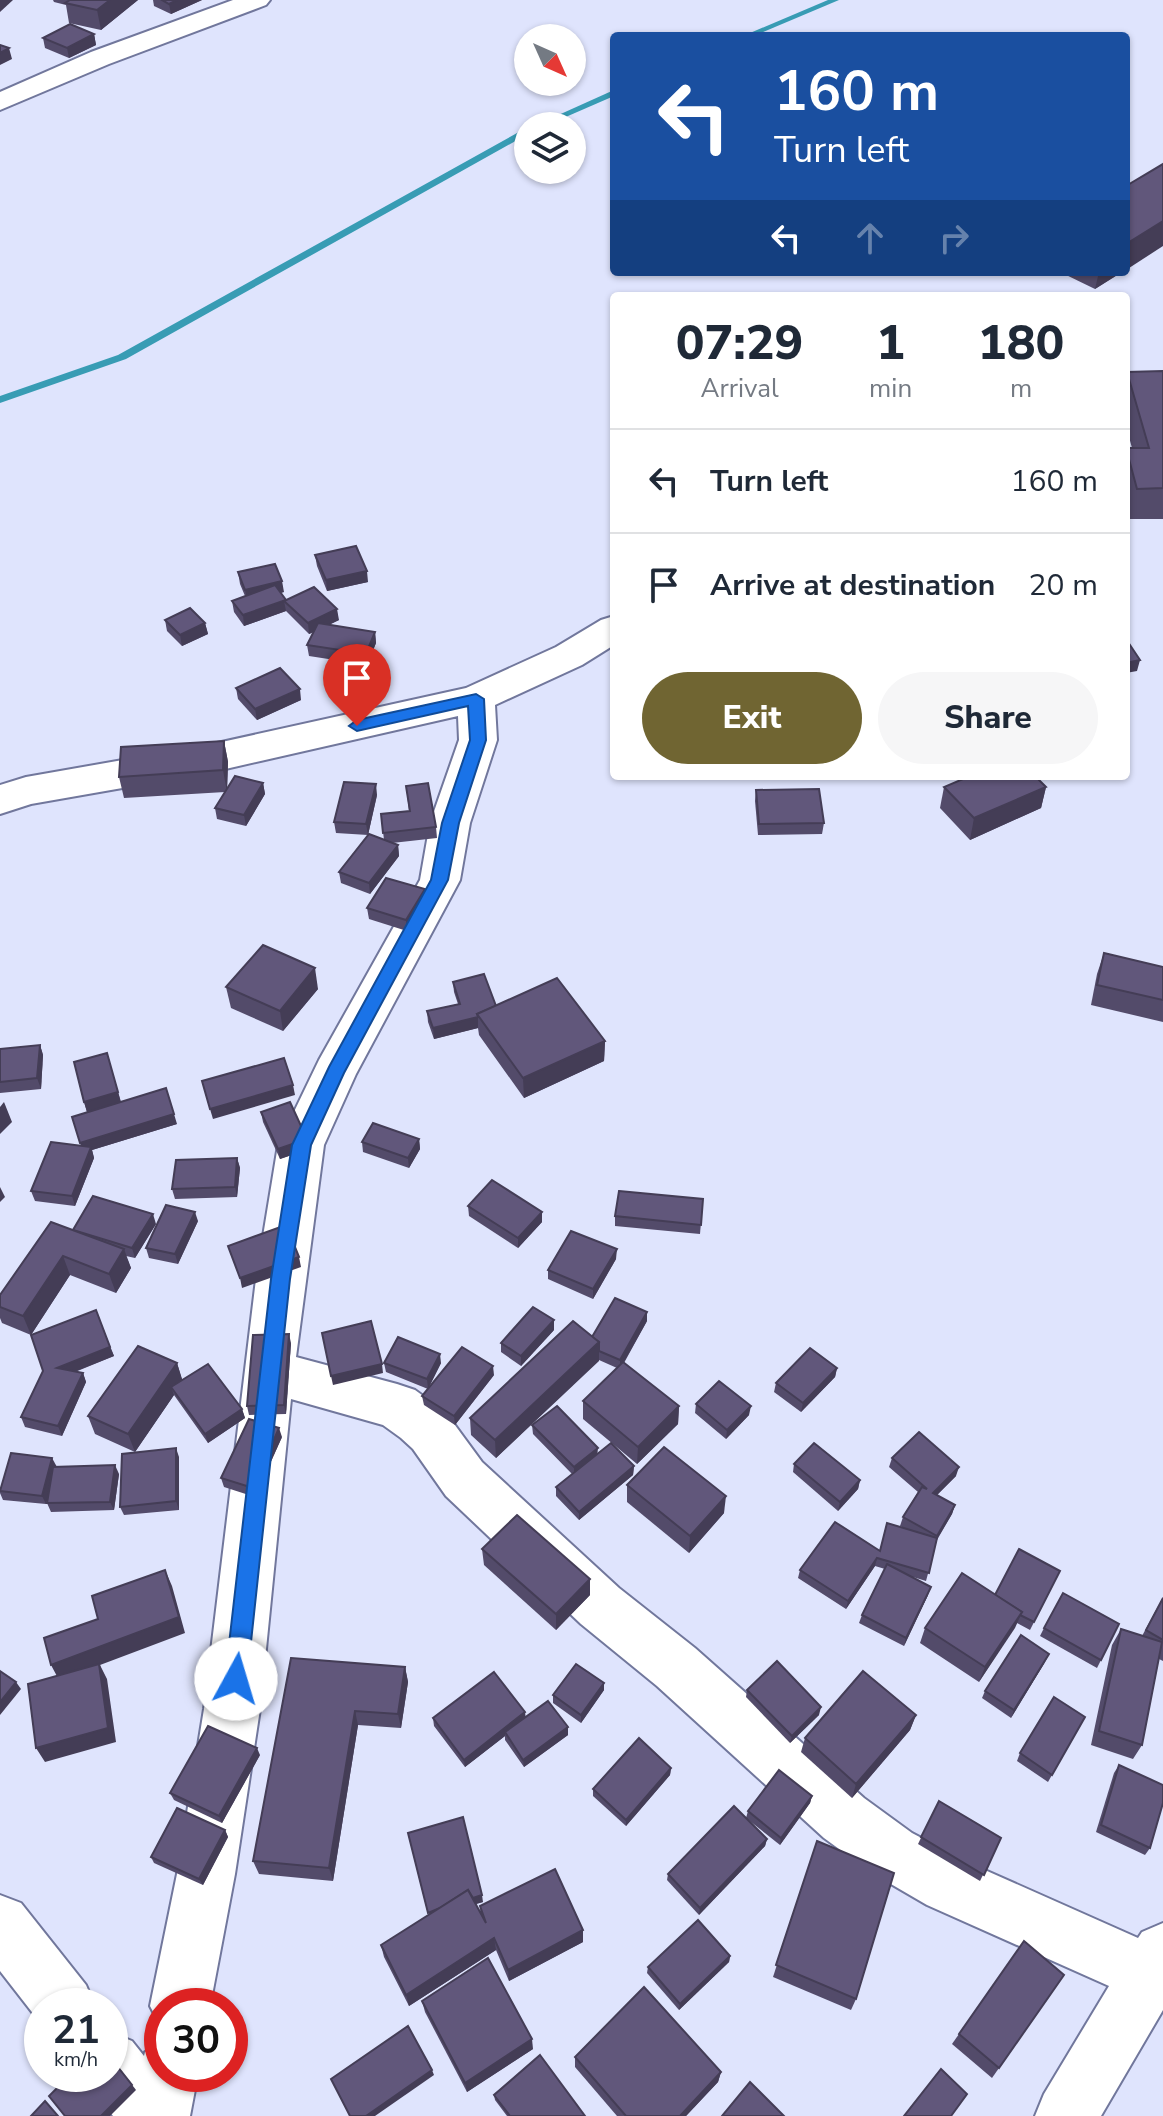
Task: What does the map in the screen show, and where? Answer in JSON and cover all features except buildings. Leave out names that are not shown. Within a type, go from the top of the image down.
[{"type":"street","points":[[0,102],[238,3]]},
{"type":"street","points":[[0,800],[26,791],[208,759],[476,699],[569,656],[610,630]]},
{"type":"street","points":[[184,1988],[206,1874],[232,1709],[280,1279],[301,1145],[335,1072],[440,880],[450,823],[478,740],[476,699]]},
{"type":"street","points":[[271,1372],[397,1406],[419,1422],[431,1433],[464,1479],[600,1606],[676,1667],[844,1818],[892,1853],[948,1884],[1156,1963],[1066,2116]]},
{"type":"street","points":[[0,1924],[51,1988]]},
{"type":"street","points":[[128,2086],[152,2116]]},
{"type":"street","points":[[159,2116],[164,2092]]},
{"type":"waterway","points":[[757,32],[835,0]]},
{"type":"waterway","points":[[570,112],[610,95]]},
{"type":"waterway","points":[[0,400],[122,357],[514,138]]},
{"type":"route","points":[[236,1679],[280,1279],[301,1145],[335,1072],[440,880],[450,823],[478,740],[476,699],[357,726]]}]
